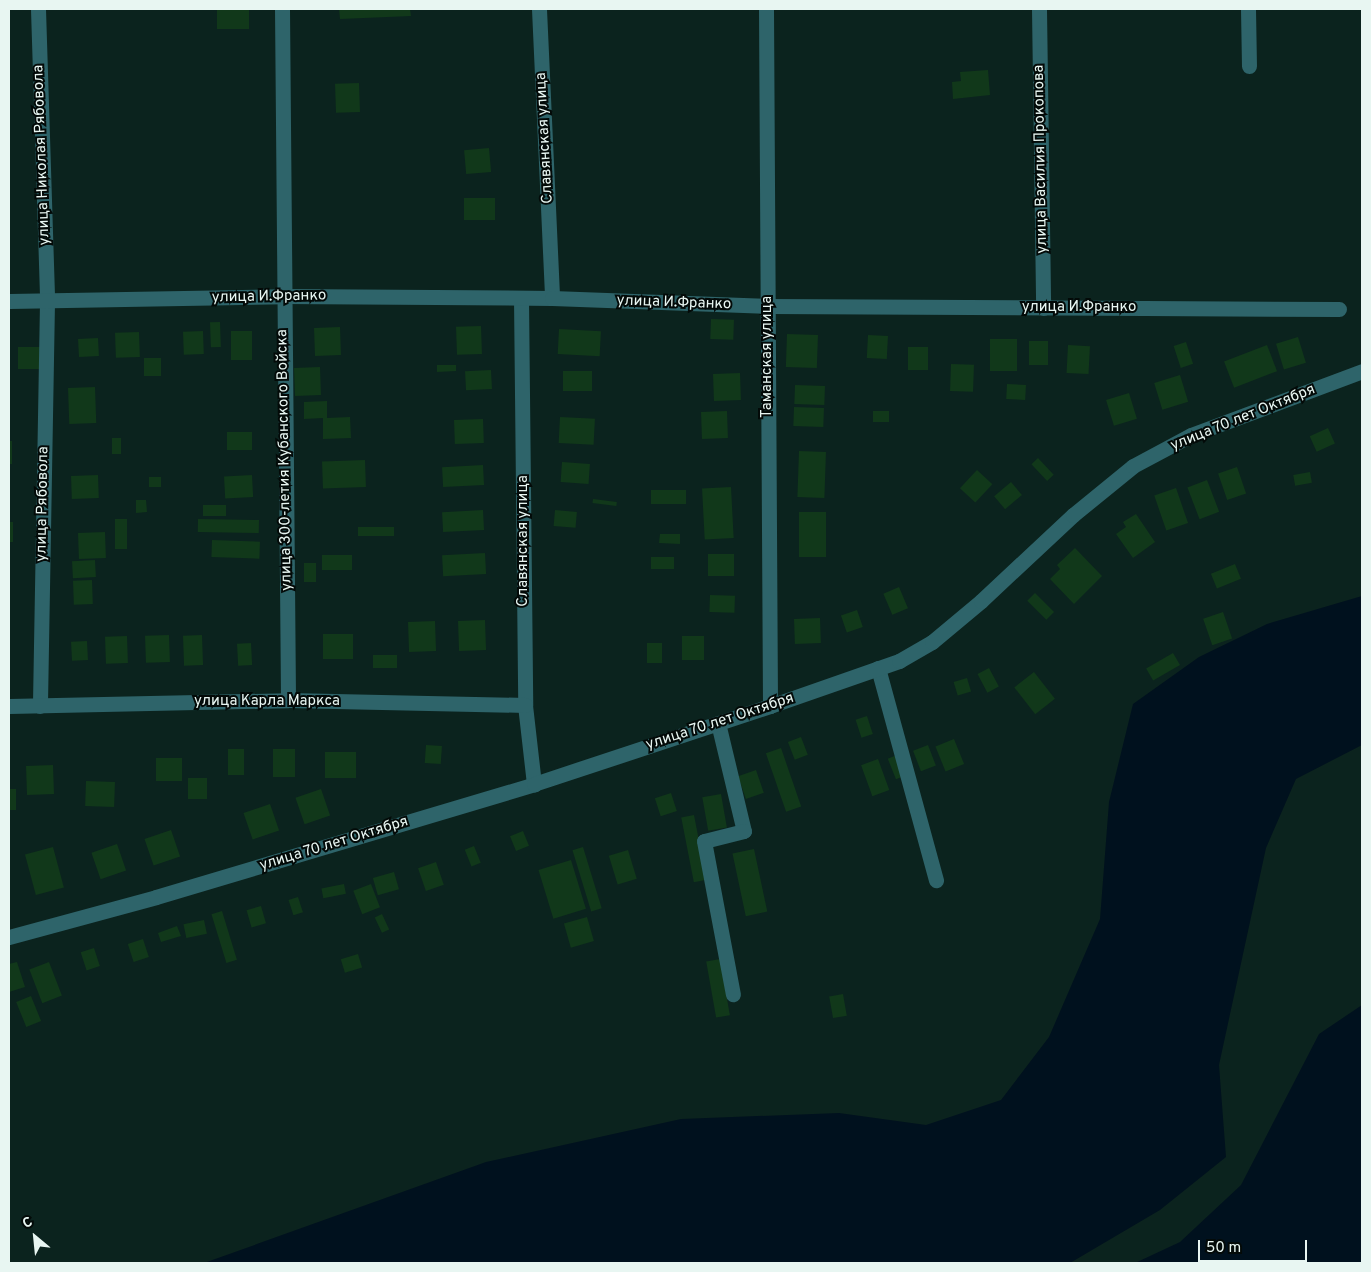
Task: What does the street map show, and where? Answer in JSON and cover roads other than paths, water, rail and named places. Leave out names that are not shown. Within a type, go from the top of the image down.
[{"type":"street","name":"улица Николая Рябовола","points":[[38,9],[47,302]]},
{"type":"street","name":"улица 300-летия Кубанского Войска","points":[[282,9],[288,700]]},
{"type":"street","name":"Славянская улица","points":[[540,9],[552,298]]},
{"type":"street","name":"Таманская улица","points":[[766,9],[770,706]]},
{"type":"street","name":"улица Василия Прокопова","points":[[1039,9],[1043,308]]},
{"type":"street","points":[[1248,9],[1249,66]]},
{"type":"street","name":"улица И.Франко","points":[[9,301],[47,302],[283,296],[552,298],[768,306],[1339,309]]},
{"type":"street","name":"Славянская улица","points":[[521,298],[525,705],[534,784]]},
{"type":"street","name":"улица Рябовола","points":[[40,706],[47,302]]},
{"type":"street","name":"улица 70 лет Октября","points":[[9,937],[156,897],[534,784],[770,706],[899,660],[932,642],[982,601],[1073,515],[1133,466],[1191,435],[1362,372]]},
{"type":"street","points":[[878,668],[936,880]]},
{"type":"street","name":"улица Карла Маркса","points":[[9,706],[288,700],[525,705]]},
{"type":"street","points":[[718,723],[744,831],[704,841],[733,994]]},
{"type":"water","points":[[1362,596],[1362,745],[1296,779],[1266,848],[1219,1065],[1226,1157],[1160,1210],[1070,1263],[204,1263],[486,1162],[681,1119],[839,1113],[926,1125],[1001,1100],[1049,1037],[1100,919],[1109,802],[1133,704],[1199,657],[1267,624]]},
{"type":"water","points":[[1362,1005],[1362,1263],[1135,1263],[1180,1242],[1241,1185],[1319,1034]]}]
